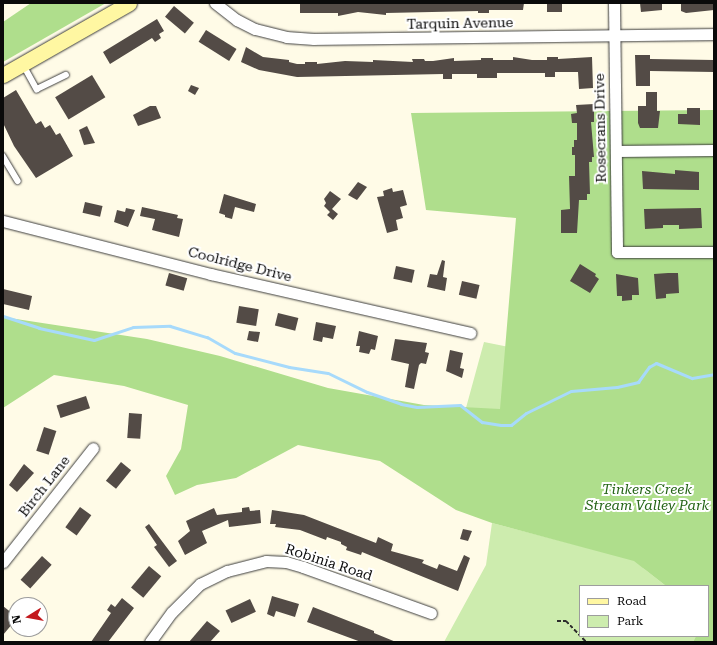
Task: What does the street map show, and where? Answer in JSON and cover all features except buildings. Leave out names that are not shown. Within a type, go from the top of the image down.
[{"type":"main road","points":[[3,75],[129,3]]},
{"type":"street","name":"Tarquin Avenue","points":[[215,3],[246,25],[266,32],[297,38],[714,34]]},
{"type":"street","name":"Rosecrans Drive","points":[[614,3],[617,252],[714,252]]},
{"type":"street","points":[[616,151],[714,150]]},
{"type":"street","name":"Coolridge Drive","points":[[3,221],[210,274],[470,333]]},
{"type":"street","name":"Birch Lane","points":[[3,562],[93,448]]},
{"type":"street","name":"Robinia Road","points":[[150,642],[172,612],[200,584],[227,571],[266,561],[302,567],[432,613]]},
{"type":"lane","points":[[22,64],[37,89],[66,75]]},
{"type":"lane","points":[[3,156],[18,181]]},
{"type":"path","points":[[557,621],[566,621],[579,635]]},
{"type":"green space","points":[[31,3],[106,3],[3,62],[3,22]]},
{"type":"green space","points":[[714,110],[714,642],[693,642],[696,637],[709,637],[709,585],[665,585],[634,561],[492,523],[456,510],[380,461],[298,445],[236,478],[197,485],[175,495],[166,476],[181,449],[188,405],[124,386],[54,375],[3,408],[3,317],[147,339],[220,356],[328,388],[424,405],[500,409],[516,218],[426,210],[411,113]]},
{"type":"green space","name":"Tinkers Creek Stream Valley Park","points":[[484,342],[509,347],[707,585],[643,568],[665,585],[579,585],[579,637],[696,637],[693,642],[444,642],[486,565],[492,523],[600,551],[443,492]]},
{"type":"waterway","points":[[3,316],[39,328],[94,340],[133,327],[170,326],[207,337],[235,353],[289,367],[328,373],[367,392],[401,404],[417,407],[460,405],[482,422],[501,425],[511,425],[526,413],[571,391],[617,387],[638,382],[649,367],[656,363],[692,378],[714,374]]}]
